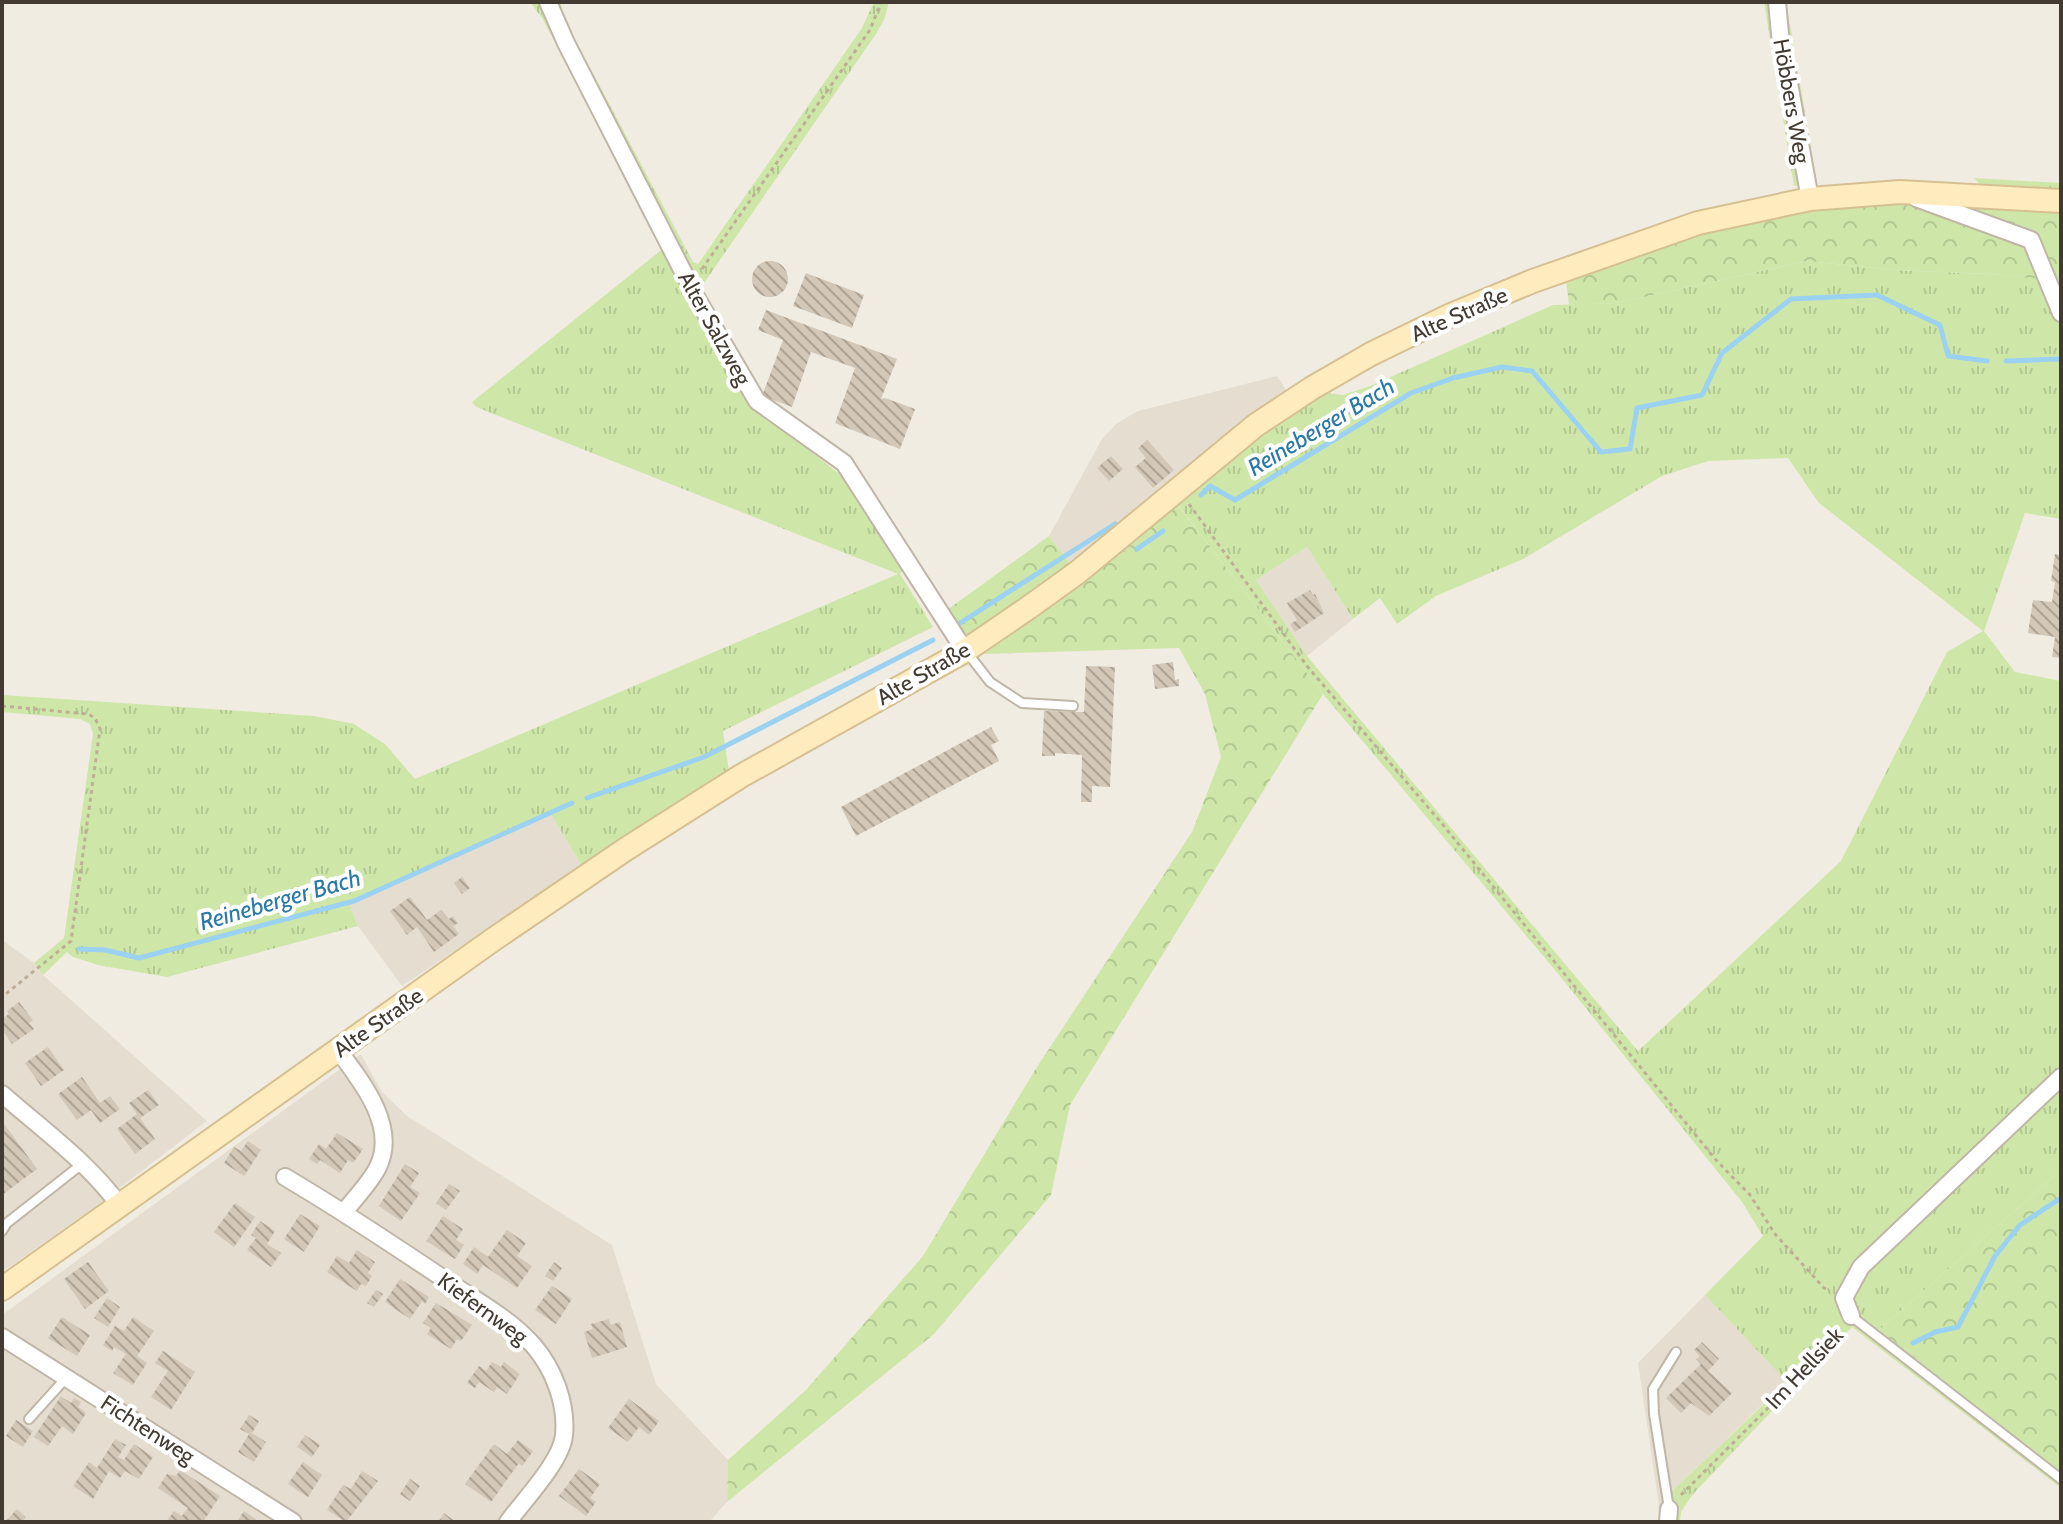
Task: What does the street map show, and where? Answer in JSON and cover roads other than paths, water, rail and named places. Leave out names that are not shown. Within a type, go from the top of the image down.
[{"type":"main road","name":"Alte Straße","points":[[2,1289],[518,923],[697,802],[965,651],[1078,572],[1256,425],[1371,354],[1451,315],[1533,281],[1698,223],[1810,199],[1900,192],[2061,201]]},
{"type":"street","name":"Alter Salzweg","points":[[548,2],[690,286],[757,401],[844,463],[965,651]]},
{"type":"street","name":"Höbbers Weg","points":[[1777,2],[1810,199]]},
{"type":"street","name":"Alte Straße","points":[[1900,192],[2031,240],[2061,313]]},
{"type":"street","points":[[338,1050],[372,1100],[385,1135],[378,1166],[344,1212]]},
{"type":"street","name":"Im Hellsiek","points":[[1851,1316],[1844,1298],[1861,1267],[2061,1077]]},
{"type":"street","points":[[2,1094],[82,1164],[108,1189],[120,1206]]},
{"type":"street","name":"Kiefernweg","points":[[285,1177],[344,1212],[506,1320],[532,1344],[549,1366],[562,1402],[564,1437],[559,1453],[508,1522]]},
{"type":"street","name":"Fichtenweg","points":[[3,1339],[293,1522]]},
{"type":"lane","points":[[965,651],[990,682],[1022,703],[1073,706]]},
{"type":"lane","points":[[2,1231],[7,1223],[82,1164]]},
{"type":"lane","points":[[1851,1316],[2061,1479]]},
{"type":"lane","points":[[1669,1516],[1653,1389],[1676,1352]]},
{"type":"lane","points":[[29,1419],[67,1377]]},
{"type":"waterway","name":"Reineberger Bach","points":[[1201,495],[1210,486],[1235,500],[1411,393],[1453,378],[1502,367],[1532,371],[1601,452],[1630,449],[1637,408],[1702,395],[1722,353],[1791,299],[1877,295],[1940,325],[1948,356],[1987,361]]},
{"type":"waterway","name":"Reineberger Bach","points":[[2006,361],[2059,359]]},
{"type":"waterway","name":"Reineberger Bach","points":[[960,623],[1115,524]]},
{"type":"waterway","name":"Reineberger Bach","points":[[1137,549],[1163,531]]},
{"type":"waterway","name":"Reineberger Bach","points":[[587,798],[704,757],[933,640]]},
{"type":"waterway","name":"Reineberger Bach","points":[[79,949],[105,950],[139,958],[354,901],[572,803]]},
{"type":"waterway","points":[[1913,1343],[1935,1332],[1958,1327],[1995,1256],[2020,1225],[2061,1198]]}]
